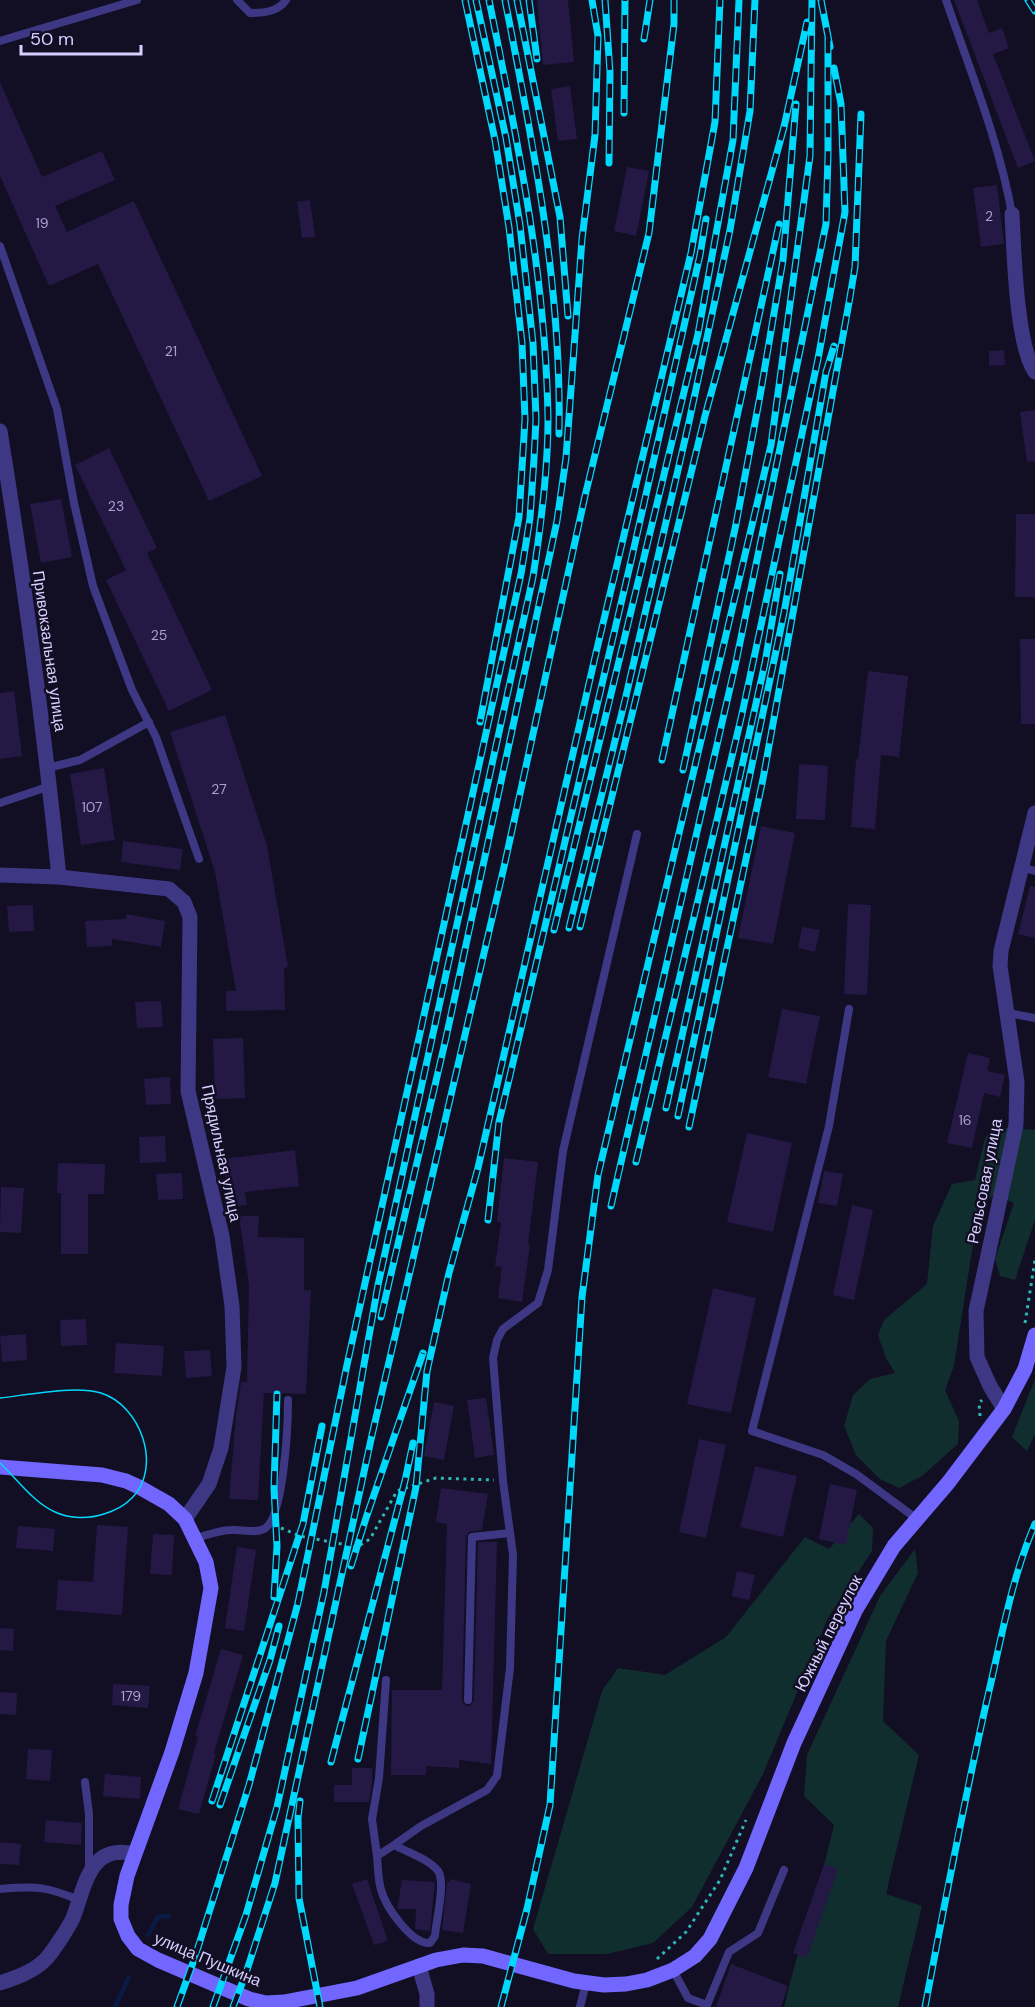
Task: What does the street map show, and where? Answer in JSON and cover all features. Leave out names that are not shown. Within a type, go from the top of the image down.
[{"type":"street","points":[[1012,214],[1022,330],[1030,366],[1035,372]]},
{"type":"street","name":"Привокзальная улица","points":[[0,431],[50,786],[59,877]]},
{"type":"street","name":"Рельсовая улица","points":[[1004,1409],[990,1386],[977,1357],[976,1311],[1016,1125],[1017,1082],[1000,966],[1001,951],[1028,869],[1035,813]]},
{"type":"street","name":"Прядильная улица","points":[[0,875],[59,877],[169,888],[184,902],[190,917],[188,1091],[222,1236],[232,1305],[234,1367],[221,1448],[209,1484],[185,1519]]},
{"type":"street","name":"Южный переулок","points":[[710,1939],[746,1868],[794,1743],[855,1611],[894,1546],[948,1483],[1004,1409],[1025,1369],[1035,1335]]},
{"type":"street","name":"улица Пушкина","points":[[0,1467],[102,1476],[126,1481],[169,1504],[185,1519],[206,1562],[211,1588],[195,1673],[172,1752],[134,1854],[121,1905],[121,1919],[128,1936],[138,1948],[158,1960],[249,1999],[266,2003],[284,2002],[357,1988],[436,1960],[463,1955],[483,1956],[574,1981],[604,1985],[626,1984],[647,1980],[673,1970],[694,1956],[710,1939]]},
{"type":"street","points":[[0,1983],[20,1977],[45,1961],[72,1920],[88,1872],[101,1858],[116,1852],[134,1854]]},
{"type":"street","points":[[419,1966],[427,1994],[427,2007]]},
{"type":"lane","points":[[0,41],[137,0]]},
{"type":"lane","points":[[237,0],[250,13],[269,12],[284,4],[286,0]]},
{"type":"lane","points":[[946,0],[978,92],[1003,174],[1012,214]]},
{"type":"lane","points":[[0,246],[57,409],[74,503],[93,586],[132,690],[156,737],[199,859]]},
{"type":"lane","points":[[47,768],[80,760],[149,722]]},
{"type":"lane","points":[[0,803],[50,786]]},
{"type":"lane","points":[[377,1856],[421,1826],[487,1790],[497,1776],[510,1668],[513,1555],[503,1481],[493,1358],[497,1340],[503,1329],[538,1303],[548,1270],[563,1151],[637,834]]},
{"type":"lane","points":[[849,1009],[829,1126],[752,1431],[823,1455],[856,1474],[917,1519]]},
{"type":"lane","points":[[1008,1013],[1035,1018]]},
{"type":"lane","points":[[196,1538],[218,1531],[261,1531],[270,1525],[287,1450],[288,1400]]},
{"type":"lane","points":[[468,1700],[472,1537],[510,1533]]},
{"type":"lane","points":[[386,1680],[379,1778],[372,1819],[380,1889],[388,1907],[415,1938],[424,1943],[430,1943]]},
{"type":"lane","points":[[85,1782],[89,1814],[88,1872]]},
{"type":"lane","points":[[394,1845],[429,1863],[438,1872],[441,1881],[440,1892],[435,1936],[430,1943]]},
{"type":"lane","points":[[673,1970],[687,1998],[707,2005],[729,1952],[758,1933],[784,1870]]},
{"type":"lane","points":[[0,1889],[36,1886],[52,1889],[79,1900]]},
{"type":"lane","points":[[430,1943],[436,1960]]},
{"type":"lane","points":[[580,2007],[586,1983]]},
{"type":"path","points":[[270,1525],[300,1536],[357,1547],[370,1539],[397,1491],[403,1488],[436,1478],[503,1481]]},
{"type":"green space","points":[[993,1127],[1035,1130],[1035,1220],[1015,1280],[1000,1276],[995,1259],[1014,1203],[994,1195],[979,1205],[954,1366],[945,1390],[959,1421],[958,1444],[922,1476],[899,1488],[880,1479],[856,1455],[844,1426],[853,1395],[870,1379],[895,1373],[886,1358],[878,1335],[884,1320],[927,1284],[933,1226],[952,1184],[975,1180],[985,1138]]},
{"type":"green space","points":[[1035,1379],[1035,1434],[1027,1451],[1012,1437]]},
{"type":"green space","points":[[859,1514],[873,1528],[872,1551],[828,1618],[763,1774],[692,1907],[653,1943],[607,1954],[548,1954],[533,1929],[602,1691],[618,1668],[665,1675],[726,1637],[805,1537],[829,1549]]},
{"type":"green space","points":[[915,1549],[918,1573],[886,1641],[883,1721],[919,1755],[886,1894],[922,1906],[898,2007],[784,2007],[834,1825],[804,1796],[807,1755],[880,1596]]},
{"type":"building","points":[[537,0],[568,0],[574,62],[543,65]]},
{"type":"building","points":[[954,0],[977,0],[989,33],[1002,28],[1009,48],[993,54],[1035,161],[1018,168]]},
{"type":"building","points":[[0,82],[42,177],[102,151],[115,180],[55,206],[67,232],[134,201],[262,476],[209,501],[98,264],[49,286],[0,176]]},
{"type":"building","points":[[570,86],[577,139],[558,141],[551,89]]},
{"type":"building","points":[[627,167],[649,171],[636,236],[614,231]]},
{"type":"building","points":[[997,185],[1004,244],[981,247],[973,188]]},
{"type":"building","points":[[310,200],[315,237],[302,238],[297,202]]},
{"type":"building","points":[[1004,350],[1005,365],[989,366],[989,351]]},
{"type":"building","points":[[1035,410],[1035,461],[1027,462],[1020,412]]},
{"type":"building","points":[[109,448],[157,548],[147,553],[212,690],[169,711],[106,580],[126,570],[75,465]]},
{"type":"building","points":[[61,499],[72,557],[41,563],[30,504]]},
{"type":"building","points":[[1016,514],[1035,514],[1035,597],[1015,597]]},
{"type":"building","points":[[1020,639],[1035,639],[1035,724],[1021,724]]},
{"type":"building","points":[[868,671],[908,676],[899,757],[881,755],[875,829],[851,827],[856,759],[858,759]]},
{"type":"building","points":[[14,691],[22,756],[0,759],[0,693]]},
{"type":"building","points":[[225,715],[267,846],[288,967],[284,968],[285,1010],[226,1011],[226,991],[236,991],[215,872],[170,732]]},
{"type":"building","points":[[799,764],[828,766],[825,820],[796,819]]},
{"type":"building","points":[[104,768],[115,840],[81,845],[70,774]]},
{"type":"building","points":[[761,826],[795,833],[773,944],[738,938]]},
{"type":"building","points":[[123,841],[183,849],[180,870],[121,862]]},
{"type":"building","points":[[1030,886],[1035,887],[1035,938],[1018,934]]},
{"type":"building","points":[[848,904],[871,905],[867,995],[844,994]]},
{"type":"building","points":[[33,905],[34,931],[9,932],[7,906]]},
{"type":"building","points":[[126,914],[165,921],[161,947],[112,939],[112,946],[87,947],[85,921],[126,919]]},
{"type":"building","points":[[802,927],[820,930],[815,952],[798,948]]},
{"type":"building","points":[[161,1001],[163,1027],[137,1028],[135,1002]]},
{"type":"building","points":[[782,1009],[820,1016],[806,1084],[768,1077]]},
{"type":"building","points":[[243,1038],[245,1098],[215,1099],[213,1039]]},
{"type":"building","points":[[968,1053],[990,1058],[987,1071],[1005,1075],[1000,1097],[984,1093],[972,1148],[947,1143]]},
{"type":"building","points":[[170,1077],[171,1104],[146,1105],[144,1079]]},
{"type":"building","points":[[747,1133],[792,1143],[773,1232],[727,1222]]},
{"type":"building","points":[[165,1136],[166,1162],[140,1163],[139,1137]]},
{"type":"building","points":[[295,1150],[299,1186],[245,1192],[247,1205],[229,1207],[223,1159]]},
{"type":"building","points":[[504,1158],[538,1162],[522,1302],[498,1298],[502,1267],[495,1266],[501,1222],[497,1222]]},
{"type":"building","points":[[58,1163],[105,1164],[104,1194],[88,1194],[88,1254],[61,1254],[61,1193],[57,1193]]},
{"type":"building","points":[[824,1171],[843,1174],[837,1206],[818,1203]]},
{"type":"building","points":[[182,1173],[183,1199],[158,1200],[156,1174]]},
{"type":"building","points":[[1,1187],[24,1188],[21,1233],[0,1232]]},
{"type":"building","points":[[852,1205],[873,1210],[854,1300],[833,1295]]},
{"type":"building","points":[[239,1216],[259,1216],[258,1237],[304,1238],[304,1290],[311,1290],[306,1394],[264,1393],[258,1500],[229,1499],[241,1382],[247,1382],[249,1285]]},
{"type":"building","points":[[713,1288],[756,1298],[731,1413],[687,1404]]},
{"type":"building","points":[[86,1319],[87,1345],[61,1346],[60,1320]]},
{"type":"building","points":[[26,1334],[27,1360],[2,1362],[0,1336]]},
{"type":"building","points":[[116,1343],[164,1346],[162,1376],[114,1373]]},
{"type":"building","points":[[210,1350],[212,1376],[186,1378],[184,1351]]},
{"type":"building","points":[[486,1398],[494,1455],[475,1458],[467,1400]]},
{"type":"building","points":[[434,1402],[454,1406],[444,1460],[424,1456]]},
{"type":"building","points":[[699,1439],[726,1445],[706,1538],[679,1532]]},
{"type":"building","points":[[755,1466],[797,1476],[783,1537],[740,1527]]},
{"type":"building","points":[[830,1484],[857,1490],[846,1545],[819,1539]]},
{"type":"building","points":[[441,1488],[488,1494],[482,1530],[469,1532],[466,1537],[462,1700],[467,1706],[471,1705],[474,1700],[478,1542],[497,1542],[491,1764],[459,1760],[459,1768],[426,1766],[426,1775],[391,1775],[392,1690],[442,1690],[447,1524],[436,1522]]},
{"type":"building","points":[[97,1525],[128,1527],[122,1615],[56,1610],[58,1580],[93,1582]]},
{"type":"building","points":[[18,1526],[55,1529],[53,1551],[16,1548]]},
{"type":"building","points":[[153,1534],[174,1535],[172,1575],[150,1574]]},
{"type":"building","points":[[237,1547],[256,1550],[244,1631],[225,1628]]},
{"type":"building","points":[[737,1571],[755,1575],[749,1600],[732,1596]]},
{"type":"building","points":[[0,1628],[14,1629],[13,1651],[0,1650]]},
{"type":"building","points":[[221,1649],[243,1655],[214,1753],[216,1754],[199,1814],[178,1809],[198,1737],[195,1736]]},
{"type":"building","points":[[113,1684],[150,1686],[148,1708],[112,1705]]},
{"type":"building","points":[[0,1692],[17,1693],[16,1715],[0,1714]]},
{"type":"building","points":[[28,1749],[52,1750],[50,1781],[26,1779]]},
{"type":"building","points":[[352,1768],[372,1768],[369,1802],[334,1802],[334,1785],[352,1785]]},
{"type":"building","points":[[105,1774],[141,1777],[140,1799],[103,1796]]},
{"type":"building","points":[[46,1820],[82,1823],[81,1845],[44,1842]]},
{"type":"building","points":[[0,1842],[21,1844],[19,1865],[0,1864]]},
{"type":"building","points":[[824,1864],[838,1869],[807,1958],[793,1953]]},
{"type":"building","points":[[367,1879],[388,1941],[374,1945],[352,1884]]},
{"type":"building","points":[[450,1879],[471,1884],[463,1933],[442,1930],[447,1882],[450,1882]]},
{"type":"building","points":[[402,1880],[435,1882],[430,1931],[415,1929],[416,1909],[397,1909]]},
{"type":"building","points":[[731,1964],[788,1986],[781,2007],[716,2007]]},
{"type":"waterway","points":[[148,1935],[158,1917],[169,1916]]},
{"type":"waterway","points":[[115,2007],[129,1977]]},
{"type":"tram line","points":[[0,1398],[65,1390],[101,1393],[115,1400],[127,1410],[136,1423],[143,1438],[146,1470],[141,1485],[132,1498],[122,1506],[98,1516],[73,1517],[47,1508],[0,1463]]},
{"type":"railway","points":[[465,0],[495,140],[509,227],[522,343],[525,419],[519,517],[480,722]]},
{"type":"railway","points":[[177,2007],[249,1785],[298,1603],[347,1365],[521,574],[530,518],[536,419],[533,343],[520,225],[506,138],[476,0]]},
{"type":"railway","points":[[213,2007],[246,1915],[277,1807],[324,1592],[378,1285],[533,577],[539,538],[548,439],[542,313],[528,208],[489,0]]},
{"type":"railway","points":[[505,0],[526,107],[551,270],[559,379],[559,434]]},
{"type":"railway","points":[[517,0],[560,217],[568,316]]},
{"type":"railway","points":[[529,0],[537,59]]},
{"type":"railway","points":[[381,1317],[446,1038],[557,521],[566,458],[582,239],[595,135],[598,36],[592,0]]},
{"type":"railway","points":[[605,0],[610,72],[609,163]]},
{"type":"railway","points":[[624,113],[625,0]]},
{"type":"railway","points":[[644,39],[650,0]]},
{"type":"railway","points":[[233,2007],[275,1883],[372,1435],[504,867],[585,496],[649,233],[674,24],[674,0]]},
{"type":"railway","points":[[358,1759],[416,1487],[427,1371],[449,1273],[478,1168],[596,653],[691,253],[715,122],[720,0]]},
{"type":"railway","points":[[554,930],[698,334],[733,140],[739,0]]},
{"type":"railway","points":[[569,928],[626,696],[689,422],[730,230],[750,111],[755,0]]},
{"type":"railway","points":[[501,2007],[527,1909],[550,1805],[582,1297],[598,1175],[771,445],[810,156],[812,0]]},
{"type":"railway","points":[[821,0],[830,47]]},
{"type":"railway","points":[[1028,0],[1035,11]]},
{"type":"railway","points":[[580,927],[705,416],[784,127],[807,22]]},
{"type":"railway","points":[[611,1206],[736,662],[826,224],[828,38]]},
{"type":"railway","points":[[636,1162],[742,714],[818,359],[845,212],[841,104],[834,68]]},
{"type":"railway","points":[[683,770],[736,524],[760,396],[783,260],[796,104]]},
{"type":"railway","points":[[689,1127],[763,779],[850,297],[855,267],[861,114]]},
{"type":"railway","points":[[488,1220],[499,1122],[631,561],[700,255],[706,219]]},
{"type":"railway","points":[[662,760],[779,224]]},
{"type":"railway","points":[[678,1116],[784,613],[826,372],[834,346]]},
{"type":"railway","points":[[666,1108],[765,663],[780,574]]},
{"type":"railway","points":[[351,1566],[423,1353]]},
{"type":"railway","points":[[274,1597],[277,1546],[274,1488],[277,1394]]},
{"type":"railway","points":[[212,1801],[303,1524],[322,1426]]},
{"type":"railway","points":[[331,1762],[413,1443]]},
{"type":"railway","points":[[925,2007],[963,1809],[1003,1628],[1020,1565],[1035,1524]]},
{"type":"railway","points":[[220,1805],[270,1660],[279,1626]]},
{"type":"railway","points":[[300,1801],[298,1818],[299,1898],[320,2007]]}]
